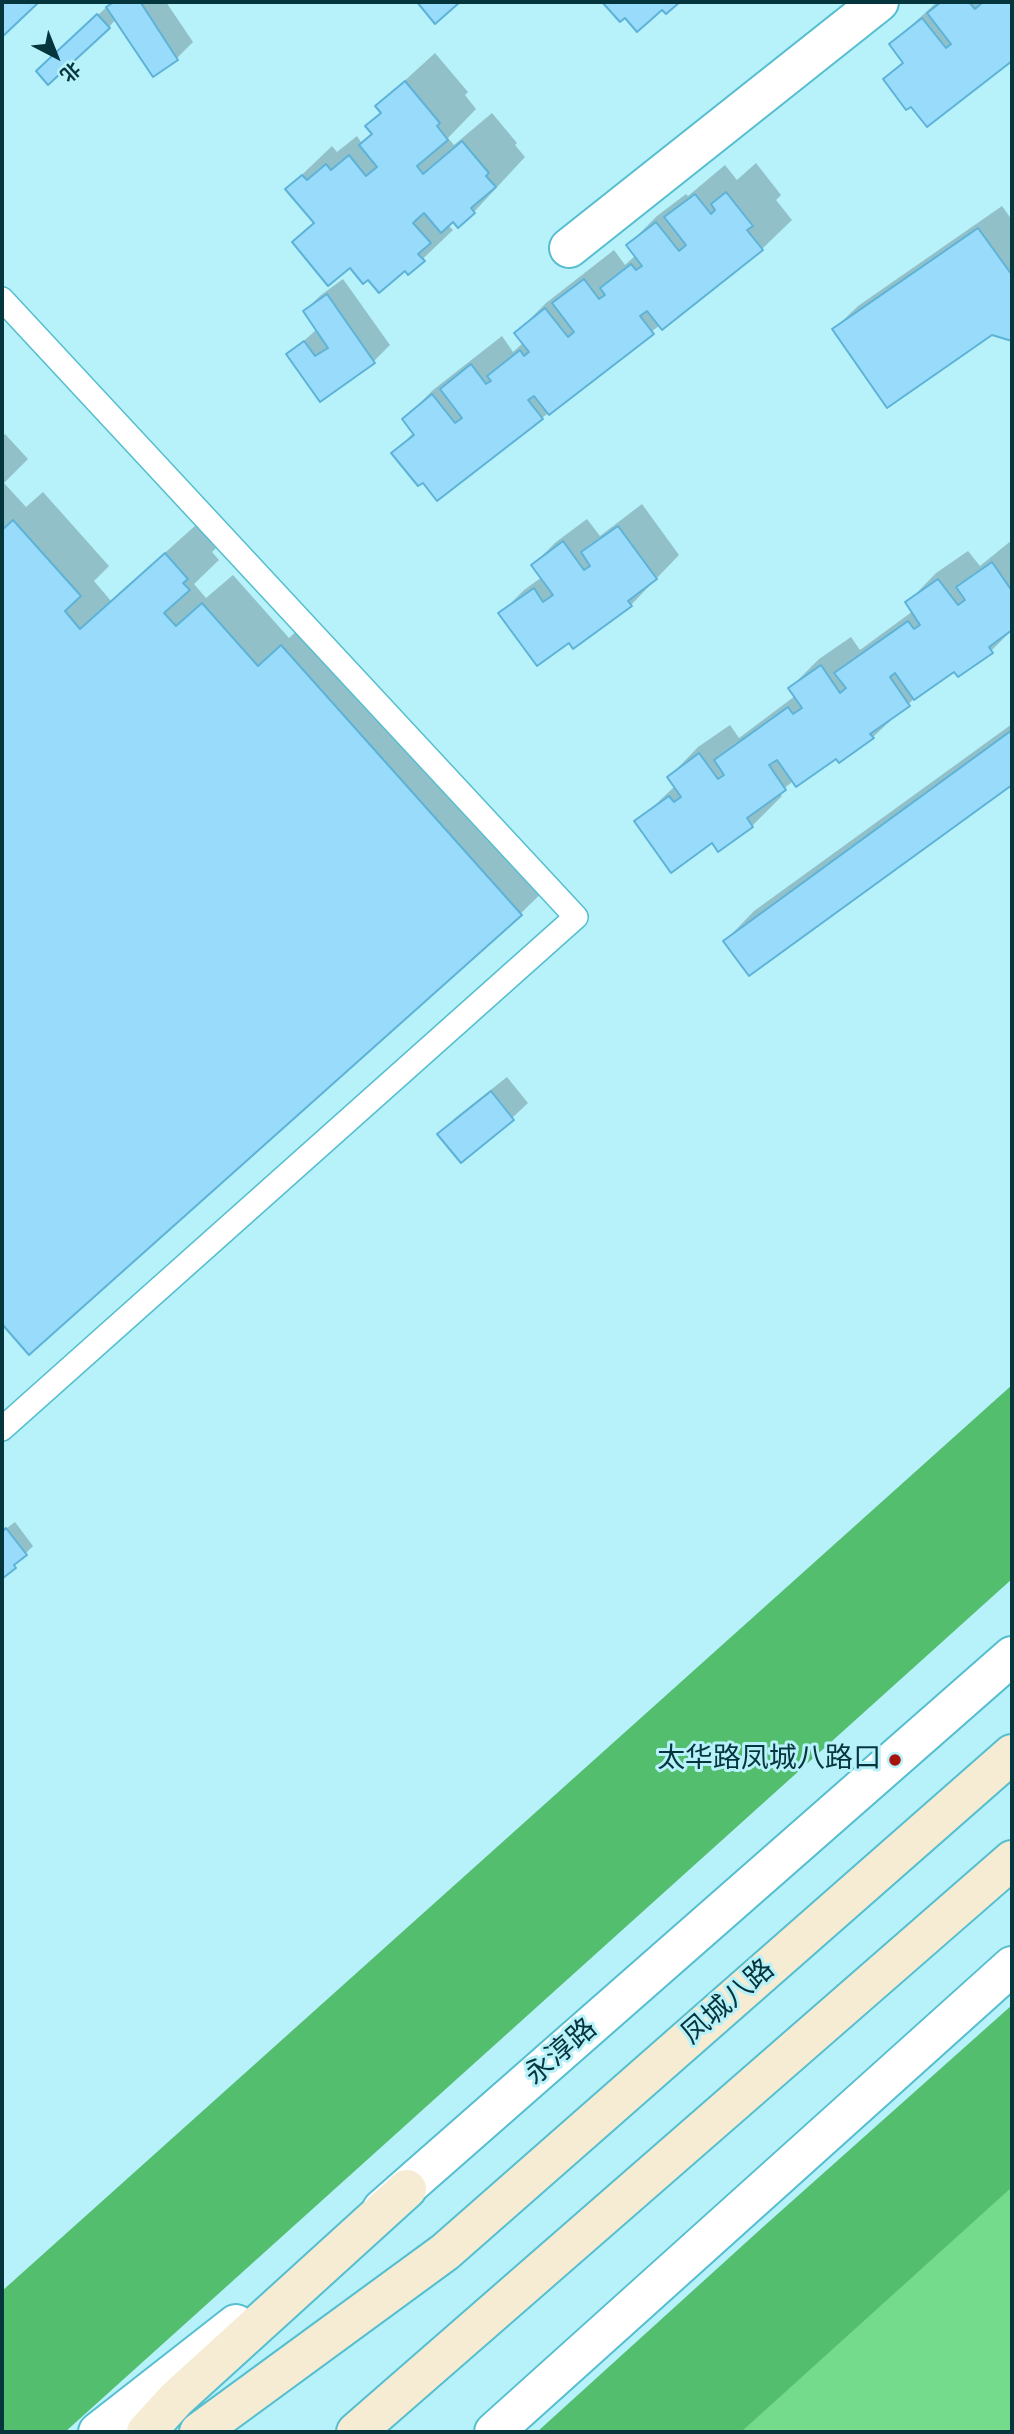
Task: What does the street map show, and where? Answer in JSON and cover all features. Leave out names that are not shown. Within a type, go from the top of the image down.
[{"type":"main road","name":"凤城八路","points":[[199,2432],[445,2252],[1012,1755]]},
{"type":"main road","points":[[356,2432],[1012,1860]]},
{"type":"main road","points":[[146,2432],[176,2399],[407,2189]]},
{"type":"street","points":[[569,248],[879,2]]},
{"type":"street","name":"永淳路","points":[[98,2432],[407,2189],[1012,1656]]},
{"type":"street","points":[[494,2432],[1012,1966]]},
{"type":"lane","points":[[2,299],[576,917],[2,1429]]},
{"type":"green space","points":[[1012,1385],[1012,1579],[65,2432],[2,2432],[2,2291]]},
{"type":"green space","points":[[1012,2005],[1012,2187],[741,2432],[537,2432],[763,2227]]},
{"type":"green space","points":[[1012,2184],[1012,2432],[734,2432]]},
{"type":"building","points":[[2,2],[39,2],[2,37]]},
{"type":"building","points":[[114,2],[142,2],[178,60],[153,77],[106,7]]},
{"type":"building","points":[[417,2],[460,2],[435,24]]},
{"type":"building","points":[[602,2],[680,2],[666,14],[662,10],[637,32],[625,18],[620,22]]},
{"type":"building","points":[[941,2],[969,2],[975,9],[983,2],[1012,2],[1012,61],[927,127],[911,107],[906,110],[883,79],[903,63],[889,44],[922,18],[946,48],[951,44],[927,13]]},
{"type":"building","points":[[97,14],[110,28],[48,85],[36,71]]},
{"type":"building","points":[[405,81],[440,123],[437,126],[448,140],[417,166],[423,174],[462,141],[489,173],[486,176],[496,187],[471,208],[475,213],[458,228],[453,222],[441,233],[424,213],[413,223],[431,243],[418,254],[425,261],[408,275],[405,271],[379,293],[368,280],[363,284],[350,268],[328,286],[292,242],[314,223],[285,189],[302,175],[307,180],[326,164],[331,170],[349,155],[366,176],[377,167],[359,145],[372,134],[365,126],[381,113],[375,106]]},
{"type":"building","points":[[726,192],[753,226],[747,230],[763,250],[662,330],[647,311],[640,316],[654,334],[549,415],[534,396],[528,400],[543,419],[437,501],[423,483],[418,486],[391,453],[414,435],[402,419],[432,394],[455,423],[462,418],[440,389],[471,364],[486,384],[491,381],[487,376],[520,350],[524,356],[529,352],[514,333],[545,308],[568,337],[574,332],[552,303],[584,279],[599,299],[605,295],[600,288],[631,264],[636,270],[642,266],[626,245],[656,222],[679,251],[686,245],[664,217],[695,194],[711,214],[715,210],[711,204]]},
{"type":"building","points":[[978,228],[1012,275],[1012,341],[992,335],[887,408],[832,329]]},
{"type":"building","points":[[327,294],[375,363],[320,402],[286,354],[304,341],[315,356],[328,348],[303,311]]},
{"type":"building","points":[[13,520],[81,596],[65,611],[80,629],[165,553],[188,579],[183,583],[190,590],[164,613],[176,626],[202,603],[258,666],[281,645],[522,915],[29,1355],[2,1324],[2,530]]},
{"type":"building","points":[[618,526],[657,579],[628,601],[632,606],[573,649],[569,643],[537,666],[498,613],[534,588],[543,602],[553,595],[531,565],[563,541],[584,570],[590,566],[581,552]]},
{"type":"building","points":[[992,562],[1012,591],[1012,630],[989,647],[993,653],[958,677],[954,672],[914,700],[895,673],[890,677],[910,706],[870,734],[874,738],[839,763],[836,759],[796,787],[777,760],[769,765],[786,790],[747,818],[753,827],[718,852],[712,843],[671,873],[634,821],[669,796],[674,802],[681,797],[667,777],[699,753],[718,779],[724,775],[714,760],[788,707],[793,714],[802,708],[788,688],[821,665],[840,693],[846,688],[834,673],[908,621],[914,629],[920,625],[905,602],[938,579],[958,605],[965,600],[956,587]]},
{"type":"building","points":[[1012,730],[1012,785],[749,976],[723,941]]},
{"type":"building","points":[[491,1091],[514,1120],[461,1163],[437,1134]]},
{"type":"building","points":[[6,1528],[27,1555],[3,1578],[2,1532]]},
{"type":"place","name":"太华路凤城八路口","points":[[895,1760]]}]
